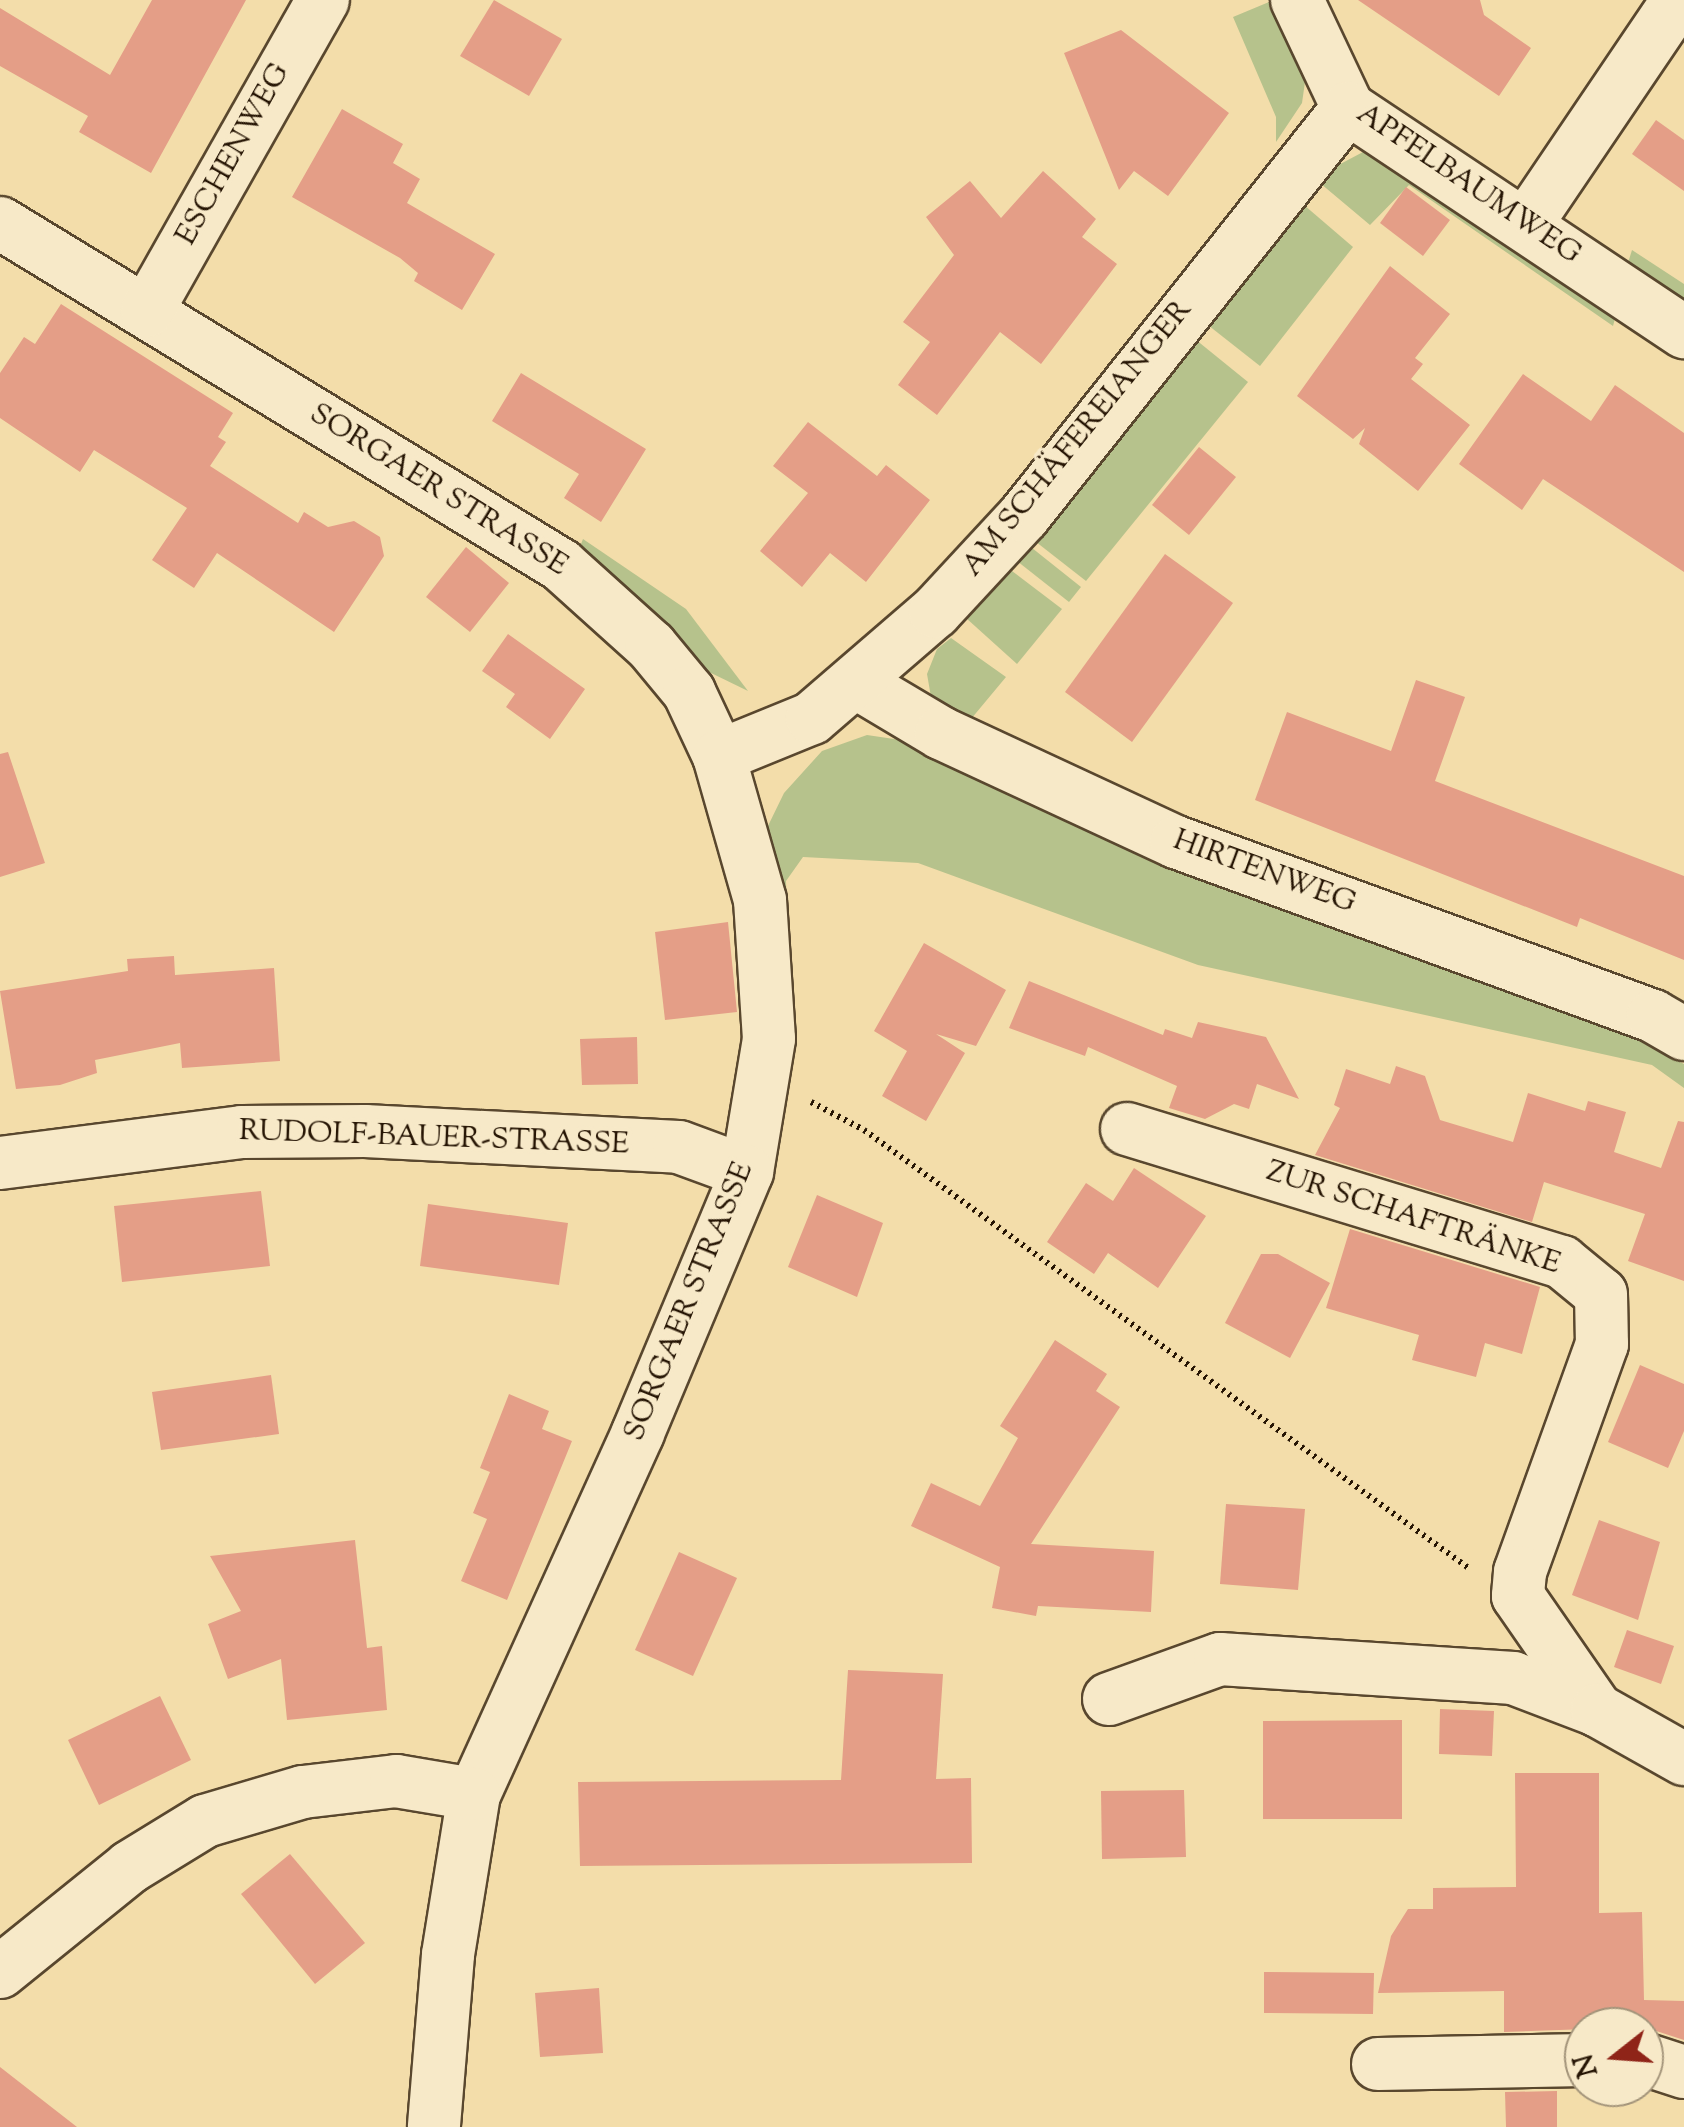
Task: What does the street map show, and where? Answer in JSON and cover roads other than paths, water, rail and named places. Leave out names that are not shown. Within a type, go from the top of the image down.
[{"type":"street","name":"ESCHENWEG","points":[[147,311],[323,0]]},
{"type":"street","name":"APFELBAUMWEG","points":[[1298,0],[1348,108],[1527,222],[1684,332]]},
{"type":"street","points":[[1527,222],[1678,0]]},
{"type":"street","name":"AM SCHÄFEREIANGER","points":[[719,756],[812,718],[935,612],[1024,516],[1348,108]]},
{"type":"street","name":"SORGAER STRASSE","points":[[0,223],[561,565],[680,680],[719,756],[760,900],[769,1038],[746,1172],[638,1433],[474,1794],[448,1955],[434,2127]]},
{"type":"street","name":"HIRTENWEG","points":[[856,683],[942,733],[1176,842],[1653,1016],[1684,1034]]},
{"type":"street","name":"ZUR SCHAFTRÄNKE","points":[[1127,1129],[1562,1262],[1601,1294],[1602,1344],[1520,1572],[1518,1596],[1597,1710]]},
{"type":"street","name":"RUDOLF-BAUER-STRASSE","points":[[0,1163],[242,1132],[365,1131],[679,1147],[746,1172]]},
{"type":"street","points":[[1110,1700],[1220,1659],[1513,1678],[1597,1710],[1684,1759]]},
{"type":"street","points":[[0,1972],[130,1868],[205,1821],[303,1792],[396,1781],[474,1794]]},
{"type":"street","points":[[1378,2064],[1564,2060]]}]
